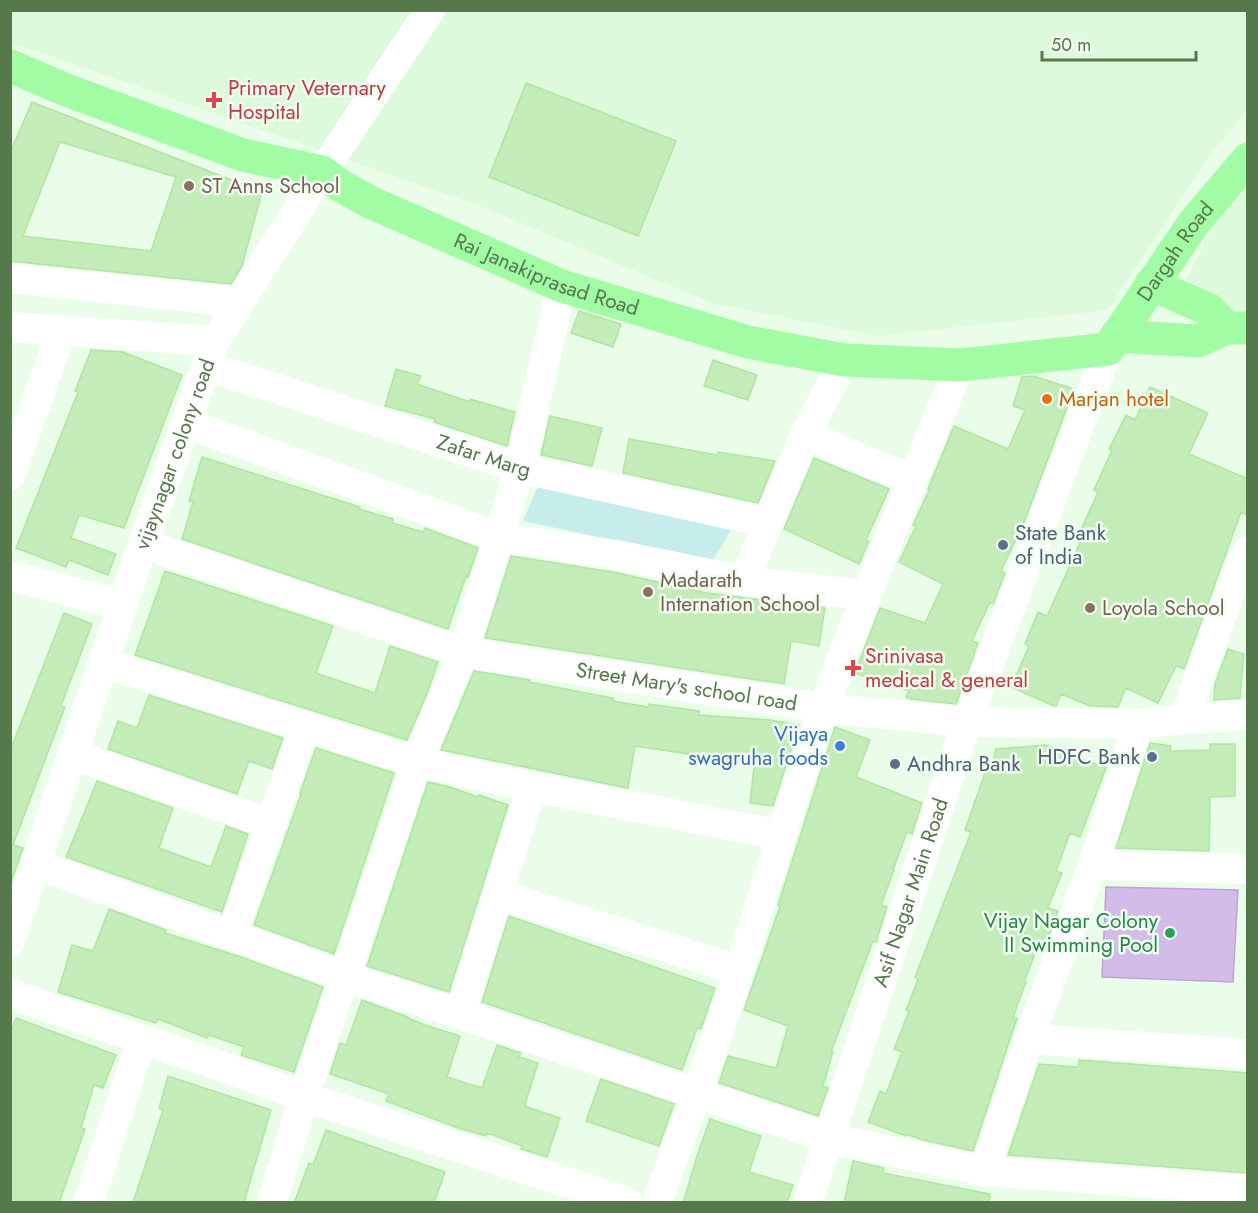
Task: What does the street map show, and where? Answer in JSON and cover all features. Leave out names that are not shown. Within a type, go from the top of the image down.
[{"type":"main road","name":"Rai Janakiprasad Road","points":[[12,71],[243,155],[322,172],[341,186],[372,203],[562,286],[748,342],[844,360],[960,365],[1112,343],[1198,341],[1237,328]]},
{"type":"main road","name":"Dargah Road","points":[[1112,343],[1193,224],[1248,159]]},
{"type":"main road","points":[[1151,284],[1209,310],[1237,328]]},
{"type":"street","name":"vijaynagar colony road","points":[[10,941],[143,544],[211,354],[239,302],[430,10]]},
{"type":"street","points":[[10,278],[239,302]]},
{"type":"street","points":[[272,1203],[304,1097],[417,762],[463,652],[500,537],[519,468],[562,286]]},
{"type":"street","name":"Zafar Marg","points":[[10,327],[62,330],[211,354],[519,468],[768,523]]},
{"type":"street","points":[[10,476],[62,330]]},
{"type":"street","name":"Asif Nagar Main Road","points":[[808,1203],[967,722],[1112,343]]},
{"type":"street","points":[[744,581],[805,435],[844,360]]},
{"type":"street","points":[[657,1203],[698,1093],[739,970],[780,835],[824,708],[866,595],[960,365]]},
{"type":"street","points":[[186,423],[500,537],[616,555],[744,581],[866,595]]},
{"type":"street","points":[[805,435],[912,480]]},
{"type":"street","name":"Street Mary's school road","points":[[143,544],[463,652],[824,708],[967,722],[1138,724],[1248,716]]},
{"type":"street","points":[[1184,719],[1244,564]]},
{"type":"street","points":[[10,576],[123,605]]},
{"type":"street","points":[[104,663],[417,762],[531,788],[780,835]]},
{"type":"street","points":[[984,1171],[1029,1039],[1093,865],[1138,724]]},
{"type":"street","points":[[232,935],[305,726]]},
{"type":"street","points":[[74,755],[271,824]]},
{"type":"street","points":[[460,1014],[531,788]]},
{"type":"street","points":[[37,865],[346,977],[830,1138],[984,1171],[1188,1194],[1248,1190]]},
{"type":"street","points":[[1093,865],[1248,869]]},
{"type":"street","points":[[499,894],[739,970]]},
{"type":"street","points":[[10,994],[304,1097],[628,1203]]},
{"type":"street","points":[[89,1203],[142,1039]]},
{"type":"street","points":[[1029,1039],[1248,1054]]},
{"type":"shaded area","points":[[11,10],[1247,11],[1247,111],[1213,151],[1108,310],[879,336],[712,303],[480,206],[11,42]]},
{"type":"shaded area","points":[[1247,188],[1247,313],[1168,317],[1212,228]]},
{"type":"shaded area","points":[[541,480],[733,526],[713,561],[523,521]]},
{"type":"shaded area","name":"Vijay Nagar Colony II Swimming Pool","points":[[1106,887],[1238,890],[1233,982],[1102,977]]},
{"type":"building","points":[[526,83],[676,141],[638,236],[489,177]]},
{"type":"building","points":[[32,102],[262,192],[242,266],[231,284],[10,261],[10,153]],"holes":[[[60,142],[176,177],[151,251],[23,236]]]},
{"type":"building","points":[[579,311],[621,324],[613,347],[571,333]]},
{"type":"building","points":[[91,350],[123,352],[182,375],[124,528],[79,515],[71,538],[116,554],[108,575],[69,560],[66,567],[16,548],[78,392],[75,391]]},
{"type":"building","points":[[713,360],[757,375],[748,400],[704,386]]},
{"type":"building","points":[[396,369],[421,376],[417,384],[470,402],[470,399],[515,412],[507,446],[434,422],[435,419],[385,406]]},
{"type":"building","points":[[1033,376],[1074,389],[1025,520],[1001,571],[1005,573],[993,604],[990,602],[972,641],[978,643],[956,704],[911,699],[906,697],[909,691],[855,673],[880,608],[925,623],[943,584],[899,562],[916,526],[913,525],[954,426],[1008,449],[1025,410],[1013,406],[1022,377]]},
{"type":"building","points":[[1150,387],[1208,413],[1189,454],[1248,479],[1248,515],[1241,512],[1184,669],[1176,666],[1158,703],[1126,688],[1118,707],[1090,706],[1061,694],[1054,706],[1011,687],[1029,646],[1025,644],[1038,612],[1047,616],[1084,534],[1080,532],[1098,492],[1094,490],[1112,450],[1109,449],[1126,415],[1135,420]]},
{"type":"building","points":[[550,416],[602,428],[592,466],[541,455]]},
{"type":"building","points":[[629,439],[717,455],[718,452],[775,461],[758,503],[623,473]]},
{"type":"building","points":[[202,457],[360,507],[359,509],[393,519],[392,523],[423,532],[425,528],[478,548],[448,629],[182,539],[193,502],[189,501]]},
{"type":"building","points":[[814,458],[889,489],[866,540],[869,541],[859,564],[784,529]]},
{"type":"building","points":[[511,556],[613,572],[707,593],[825,608],[819,646],[791,641],[784,684],[485,638]]},
{"type":"building","points":[[165,571],[333,626],[316,673],[375,693],[390,646],[438,662],[407,740],[135,655]]},
{"type":"building","points":[[64,613],[92,624],[61,706],[65,707],[13,845],[23,848],[10,885],[10,751]]},
{"type":"building","points":[[1228,649],[1244,654],[1240,698],[1214,700],[1215,684]]},
{"type":"building","points":[[474,671],[530,680],[529,682],[649,707],[649,704],[699,711],[699,715],[770,720],[799,725],[773,806],[750,803],[755,758],[695,755],[635,746],[628,788],[441,750]]},
{"type":"building","points":[[149,695],[283,738],[272,769],[249,761],[237,794],[108,749],[118,721],[137,728]]},
{"type":"building","points":[[835,727],[870,740],[856,777],[922,803],[912,834],[907,832],[881,905],[887,907],[876,942],[873,941],[831,1052],[833,1052],[823,1086],[828,1088],[818,1116],[719,1083],[728,1056],[776,1068],[788,1026],[744,1010],[780,906],[778,905]]},
{"type":"building","points":[[1150,743],[1171,746],[1170,751],[1210,750],[1210,744],[1235,744],[1235,796],[1210,797],[1209,851],[1116,848]]},
{"type":"building","points":[[1046,745],[1106,768],[1080,837],[1070,833],[1056,871],[1062,873],[1048,908],[1058,911],[1046,943],[1040,941],[1024,982],[1026,982],[1013,1017],[1017,1018],[973,1151],[906,1134],[906,1136],[868,1122],[880,1091],[886,1094],[902,1052],[894,1049],[909,1011],[906,1010],[918,979],[915,977],[971,832],[965,830],[987,767],[991,768],[996,749]]},
{"type":"building","points":[[316,748],[394,773],[334,954],[254,925]]},
{"type":"building","points":[[97,781],[173,808],[159,848],[211,867],[226,826],[248,834],[222,912],[66,857]]},
{"type":"building","points":[[428,782],[508,805],[449,992],[367,966]]},
{"type":"building","points":[[109,909],[166,930],[165,933],[241,957],[323,987],[294,1072],[241,1055],[244,1047],[209,1035],[207,1038],[158,1019],[156,1023],[58,992],[72,945],[93,951]]},
{"type":"building","points":[[509,916],[715,988],[701,1029],[697,1028],[682,1070],[482,1002]]},
{"type":"building","points":[[362,1000],[460,1036],[447,1077],[482,1088],[497,1045],[521,1053],[519,1057],[538,1063],[525,1104],[527,1107],[560,1118],[547,1157],[521,1149],[522,1146],[487,1133],[486,1136],[458,1128],[386,1101],[389,1094],[330,1074],[340,1043],[346,1045]]},
{"type":"building","points":[[16,1018],[116,1055],[103,1088],[94,1085],[81,1128],[85,1129],[59,1203],[10,1203],[10,1034]]},
{"type":"building","points":[[1079,1060],[1248,1073],[1248,1173],[1008,1155],[1039,1064],[1078,1067]]},
{"type":"building","points":[[168,1076],[271,1110],[244,1203],[133,1203],[163,1110],[159,1108]]},
{"type":"building","points":[[601,1079],[674,1104],[659,1146],[586,1121]]},
{"type":"building","points":[[710,1119],[761,1136],[749,1172],[793,1185],[787,1203],[683,1203]]},
{"type":"building","points":[[326,1130],[445,1172],[434,1203],[294,1203],[309,1163],[313,1165]]},
{"type":"building","points":[[853,1161],[884,1168],[883,1173],[990,1194],[989,1203],[844,1203]]},
{"type":"place","name":"Primary Veternary Hospital","points":[[214,100]]},
{"type":"place","name":"ST Anns School","points":[[189,186]]},
{"type":"place","name":"Marjan hotel","points":[[1047,399]]},
{"type":"place","name":"State Bank of India","points":[[1003,545]]},
{"type":"place","name":"Madarath Internation School","points":[[648,592]]},
{"type":"place","name":"Loyola School","points":[[1090,608]]},
{"type":"place","name":"Srinivasa medical & general","points":[[853,668]]},
{"type":"place","name":"Vijaya swagruha foods","points":[[840,746]]},
{"type":"place","name":"HDFC Bank","points":[[1152,757]]},
{"type":"place","name":"Andhra Bank","points":[[895,764]]},
{"type":"place","name":"Vijay Nagar Colony II Swimming Pool","points":[[1170,933]]}]
